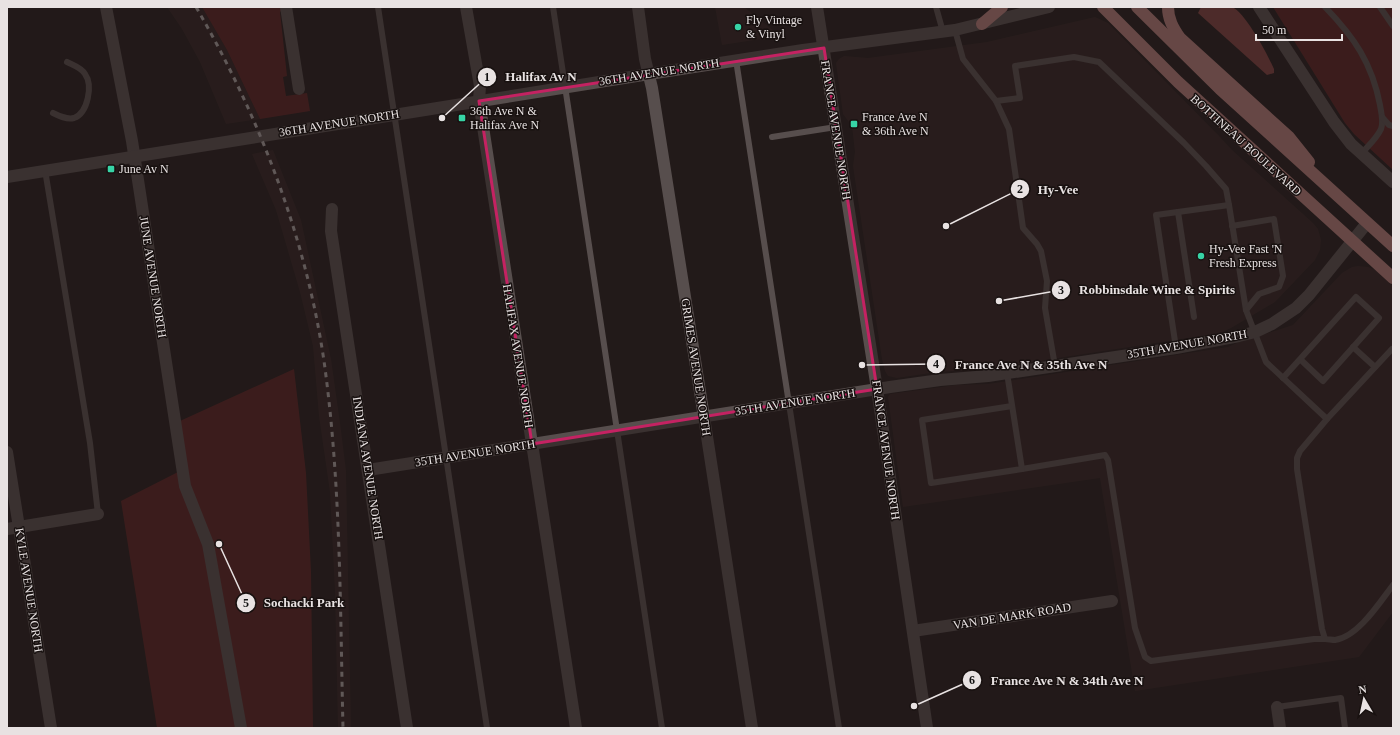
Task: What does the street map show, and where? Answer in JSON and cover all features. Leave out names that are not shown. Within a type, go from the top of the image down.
[{"type":"main road","points":[[982,24],[1002,7]]},
{"type":"main road","name":"BOTTINEAU BOULEVARD","points":[[1103,7],[1183,88],[1393,278]]},
{"type":"main road","name":"BOTTINEAU BOULEVARD","points":[[1137,7],[1220,89],[1393,246]]},
{"type":"main road","points":[[1168,7],[1169,20],[1180,38],[1289,137],[1338,196]]},
{"type":"street","name":"JUNE AVENUE NORTH","points":[[106,7],[134,156],[185,486],[208,544],[241,728]]},
{"type":"street","points":[[286,7],[299,89]]},
{"type":"street","name":"HALIFAX AVENUE NORTH","points":[[466,7],[480,86],[480,101],[576,728]]},
{"type":"street","name":"GRIMES AVENUE NORTH","points":[[638,7],[752,728]]},
{"type":"street","name":"FRANCE AVENUE NORTH","points":[[817,7],[877,389],[927,728]]},
{"type":"street","name":"36TH AVENUE NORTH","points":[[7,177],[216,142],[736,60],[943,32],[1049,7]]},
{"type":"street","points":[[1259,7],[1334,122],[1351,144],[1393,182]]},
{"type":"street","name":"INDIANA AVENUE NORTH","points":[[332,209],[331,231],[407,728]]},
{"type":"street","name":"35TH AVENUE NORTH","points":[[368,470],[877,389],[940,380],[1007,374],[1176,348],[1239,336],[1255,332],[1272,324],[1296,308],[1309,295],[1367,223]]},
{"type":"street","name":"KYLE AVENUE NORTH","points":[[7,452],[13,528],[51,728]]},
{"type":"street","points":[[13,528],[98,514]]},
{"type":"street","name":"VAN DE MARK ROAD","points":[[913,631],[1112,601]]},
{"type":"street","points":[[1276,707],[1280,728]]},
{"type":"lane","points":[[378,7],[487,728]]},
{"type":"lane","points":[[553,7],[662,728]]},
{"type":"lane","points":[[936,7],[943,32]]},
{"type":"lane","points":[[1325,7],[1342,24],[1358,47],[1371,70],[1378,92],[1382,117],[1381,129],[1362,154]]},
{"type":"lane","points":[[1380,7],[1393,26]]},
{"type":"lane","points":[[955,30],[963,59],[996,101],[1009,129],[1024,228],[1041,251],[1047,281],[1045,308],[1055,366]]},
{"type":"lane","points":[[996,101],[1020,98],[1015,66],[1074,57],[1099,62],[1184,144],[1226,189],[1246,310],[1266,362],[1327,419]]},
{"type":"lane","points":[[736,60],[839,728]]},
{"type":"lane","points":[[53,113],[63,117],[72,118],[80,114],[86,104],[89,88],[88,79],[84,72],[67,62]]},
{"type":"lane","points":[[1382,117],[1389,125],[1393,126]]},
{"type":"lane","points":[[772,137],[836,127]]},
{"type":"lane","points":[[45,170],[90,443],[98,514]]},
{"type":"lane","points":[[1176,348],[1156,215],[1229,205]]},
{"type":"lane","points":[[1178,212],[1194,317]]},
{"type":"lane","points":[[1232,226],[1274,219],[1283,276],[1279,287],[1259,294],[1246,310]]},
{"type":"lane","points":[[1283,378],[1356,296],[1379,318],[1323,381],[1300,359]]},
{"type":"lane","points":[[1353,347],[1375,367]]},
{"type":"lane","points":[[1325,639],[1322,629],[1297,469],[1297,458],[1300,451],[1327,419],[1393,349]]},
{"type":"lane","points":[[1007,374],[1022,469]]},
{"type":"lane","points":[[1012,406],[922,420],[931,483],[1105,455],[1108,460],[1135,628],[1145,657],[1151,661],[1314,639],[1336,640],[1346,636],[1363,624],[1393,585]]},
{"type":"lane","points":[[1276,707],[1341,698],[1345,728]]},
{"type":"highlighted area","points":[[824,48],[877,389],[532,444],[479,101]]},
{"type":"shaded area","points":[[1229,6],[1237,11],[1249,25],[1262,45],[1274,69],[1274,73],[1267,75],[1198,13],[1201,7]]},
{"type":"shaded area","points":[[167,7],[202,7],[227,50],[260,119],[226,124],[200,62],[182,29]]},
{"type":"shaded area","points":[[202,7],[283,7],[280,12],[287,76],[283,77],[286,96],[307,93],[310,111],[260,119],[227,50]]},
{"type":"shaded area","points":[[715,7],[744,7],[780,36],[722,45]]},
{"type":"shaded area","points":[[1273,7],[1393,7],[1393,170],[1354,134],[1345,123]]},
{"type":"shaded area","points":[[1095,17],[1108,23],[1232,150],[1313,223],[1318,229],[1321,240],[1320,250],[1315,260],[1275,302],[1220,333],[987,369],[937,372],[897,378],[888,376],[882,359],[853,166],[855,152],[852,126],[843,114],[836,63],[844,56],[868,58],[987,42]]},
{"type":"shaded area","points":[[273,150],[301,220],[331,359],[340,423],[346,471],[351,728],[338,728],[335,591],[330,492],[319,416],[313,346],[300,292],[276,210],[252,154]]},
{"type":"shaded area","points":[[1358,266],[1376,270],[1393,286],[1393,612],[1359,657],[1135,691],[1100,478],[903,507],[888,397],[890,394],[956,385],[988,384],[1228,347],[1293,325],[1342,273],[1352,267]]},
{"type":"shaded area","points":[[294,369],[306,473],[311,572],[313,728],[157,728],[121,501],[180,471],[180,421]]},
{"type":"railway","points":[[196,7],[219,48],[240,91],[277,178],[292,223],[316,315],[324,361],[334,453],[339,544],[343,728]]},
{"type":"place","name":"Fly Vintage & Vinyl","points":[[738,27]]},
{"type":"place","name":"Halifax Av N","points":[[442,118]]},
{"type":"place","name":"36th Ave N & Halifax Ave N","points":[[462,118]]},
{"type":"place","name":"France Ave N & 36th Ave N","points":[[854,124]]},
{"type":"place","name":"June Av N","points":[[111,169]]},
{"type":"place","name":"Hy-Vee","points":[[946,226]]},
{"type":"place","name":"Hy-Vee Fast 'N Fresh Express","points":[[1201,256]]},
{"type":"place","name":"Robbinsdale Wine & Spirits","points":[[999,301]]},
{"type":"place","name":"France Ave N & 35th Ave N","points":[[862,365]]},
{"type":"place","name":"Sochacki Park","points":[[219,544]]},
{"type":"place","name":"France Ave N & 34th Ave N","points":[[914,706]]}]
